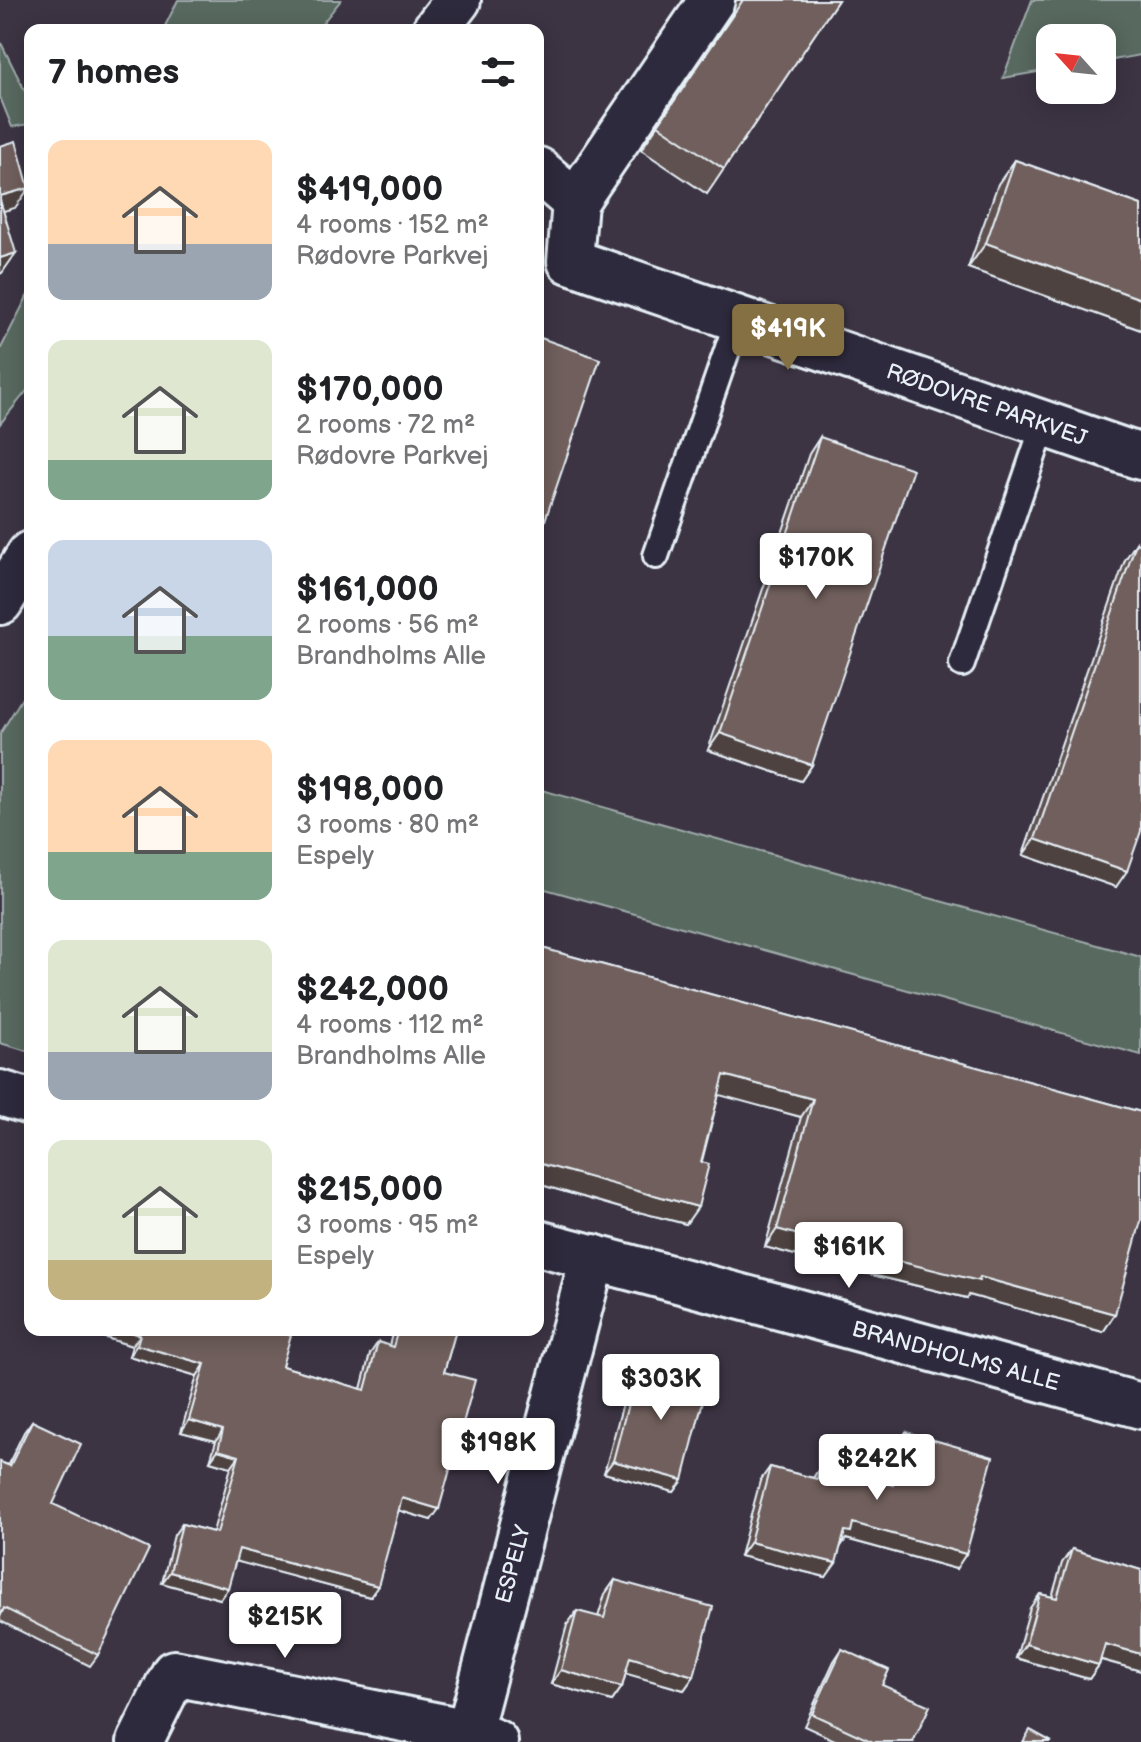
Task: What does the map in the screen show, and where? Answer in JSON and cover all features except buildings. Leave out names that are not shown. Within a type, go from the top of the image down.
[{"type":"street","points":[[440,24],[458,0]]},
{"type":"street","name":"RØDOVRE PARKVEJ","points":[[712,0],[575,202],[570,261],[1141,457]]},
{"type":"street","points":[[544,175],[575,202]]},
{"type":"street","points":[[0,602],[24,564]]},
{"type":"street","points":[[0,1093],[24,1100]]},
{"type":"street","name":"BRANDHOLMS ALLE","points":[[544,1245],[1141,1406]]},
{"type":"street","name":"ESPELY","points":[[140,1742],[174,1673],[482,1737],[593,1257]]},
{"type":"lane","points":[[656,556],[738,319]]},
{"type":"lane","points":[[962,664],[1044,424]]},
{"type":"green space","points":[[178,0],[341,0],[322,24],[166,24]]},
{"type":"green space","points":[[1032,0],[1141,0],[1141,55],[1116,59],[1116,24],[1036,24],[1036,72],[1003,78]]},
{"type":"green space","points":[[0,41],[24,89],[24,125],[12,127],[0,97]]},
{"type":"green space","points":[[24,303],[24,394],[0,424],[0,350]]},
{"type":"green space","points":[[24,695],[24,1050],[0,1043],[0,734]]},
{"type":"green space","points":[[544,791],[1141,957],[1141,1055],[544,889]]}]
